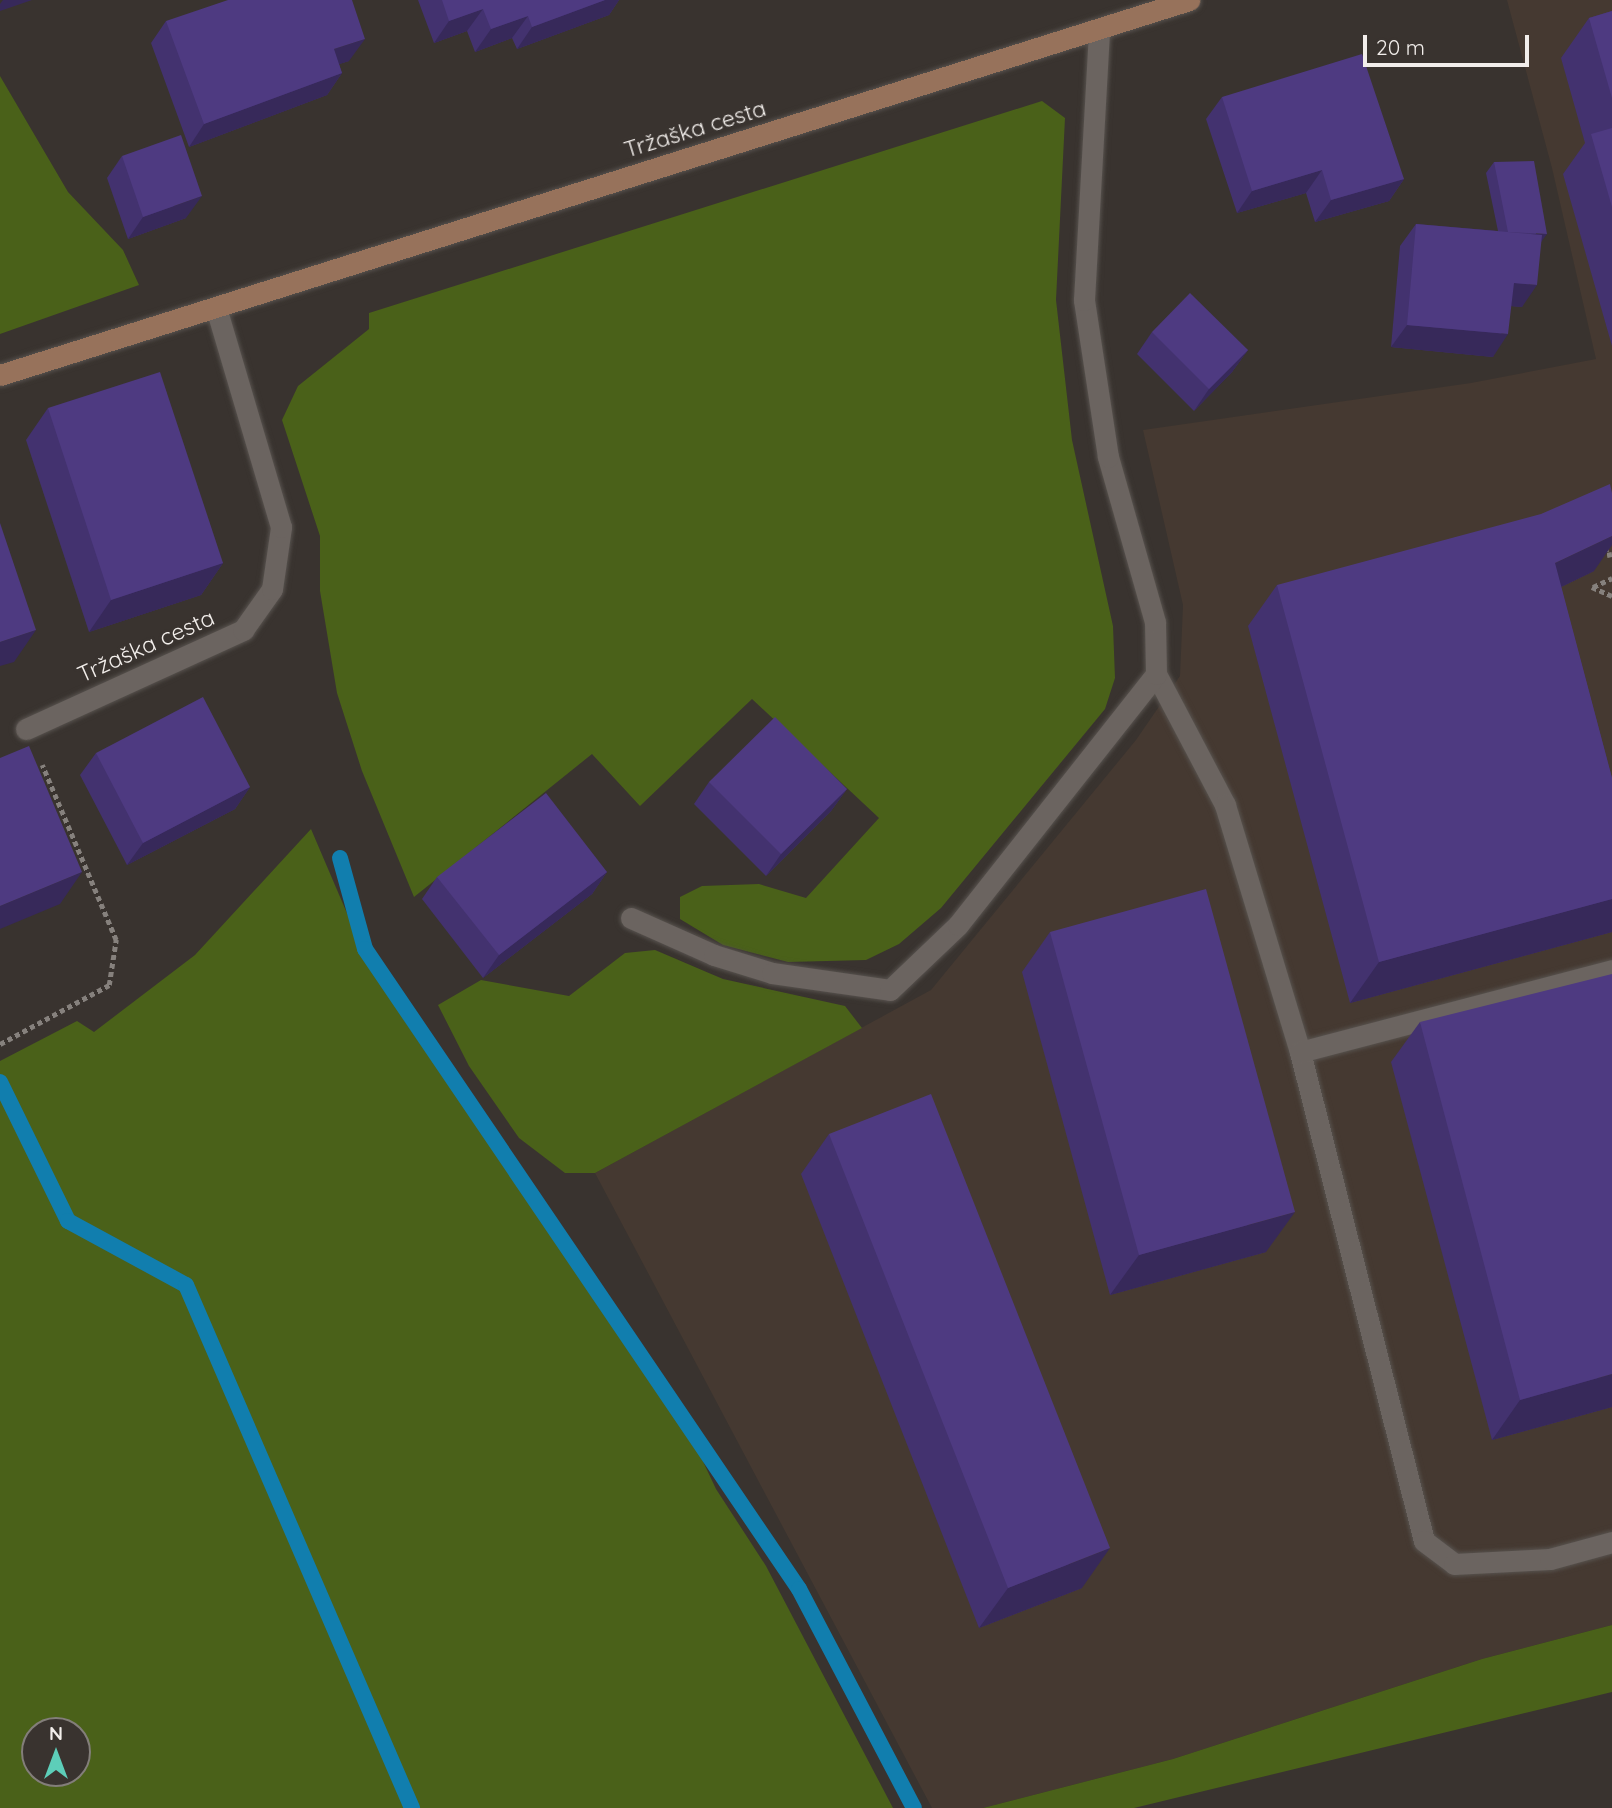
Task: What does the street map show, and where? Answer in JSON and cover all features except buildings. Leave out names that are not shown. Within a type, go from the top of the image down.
[{"type":"main road","name":"Tržaška cesta","points":[[0,375],[1189,0]]},
{"type":"street","points":[[1099,30],[1084,300],[1108,457],[1155,622],[1156,674],[1225,805],[1300,1052],[1424,1541],[1454,1564],[1550,1559],[1612,1542]]},
{"type":"street","name":"Tržaška cesta","points":[[26,729],[243,630],[272,589],[281,527],[216,307]]},
{"type":"street","points":[[631,918],[714,955],[772,973],[890,990],[958,925],[1156,674]]},
{"type":"street","points":[[1300,1052],[1612,970]]},
{"type":"path","points":[[1604,537],[1607,555],[1612,554]]},
{"type":"path","points":[[1612,578],[1592,587],[1612,596]]},
{"type":"path","points":[[0,1044],[108,985],[116,940],[81,849],[26,729]]},
{"type":"shaded area","points":[[1507,0],[1612,0],[1612,1625],[1482,1659],[1173,1759],[983,1808],[932,1808],[595,1173],[931,990],[1136,740],[1180,676],[1183,605],[1143,430],[1471,383],[1596,359],[1552,168]]},
{"type":"green space","points":[[0,76],[68,192],[123,250],[139,285],[0,334]]},
{"type":"green space","points":[[1042,101],[1065,118],[1056,300],[1072,440],[1113,626],[1115,678],[1105,709],[941,908],[899,944],[866,960],[788,962],[723,945],[680,919],[680,897],[702,886],[759,884],[806,898],[879,818],[752,699],[640,806],[592,754],[414,897],[362,771],[337,693],[320,591],[320,536],[282,420],[298,386],[369,329],[369,313]]},
{"type":"green space","points":[[311,829],[358,939],[406,1023],[691,1436],[716,1489],[766,1566],[893,1808],[0,1808],[0,1061],[77,1021],[94,1032],[195,955]]},
{"type":"green space","points":[[655,950],[723,979],[845,1006],[862,1028],[595,1173],[565,1173],[519,1138],[469,1066],[438,1005],[481,980],[569,996],[625,953]]},
{"type":"green space","points":[[1612,1625],[1612,1692],[1134,1808],[983,1808],[1173,1759],[1482,1659]]},
{"type":"waterway","points":[[340,858],[365,949],[799,1589],[914,1808]]},
{"type":"waterway","points":[[0,1082],[68,1221],[186,1285],[412,1808]]}]
